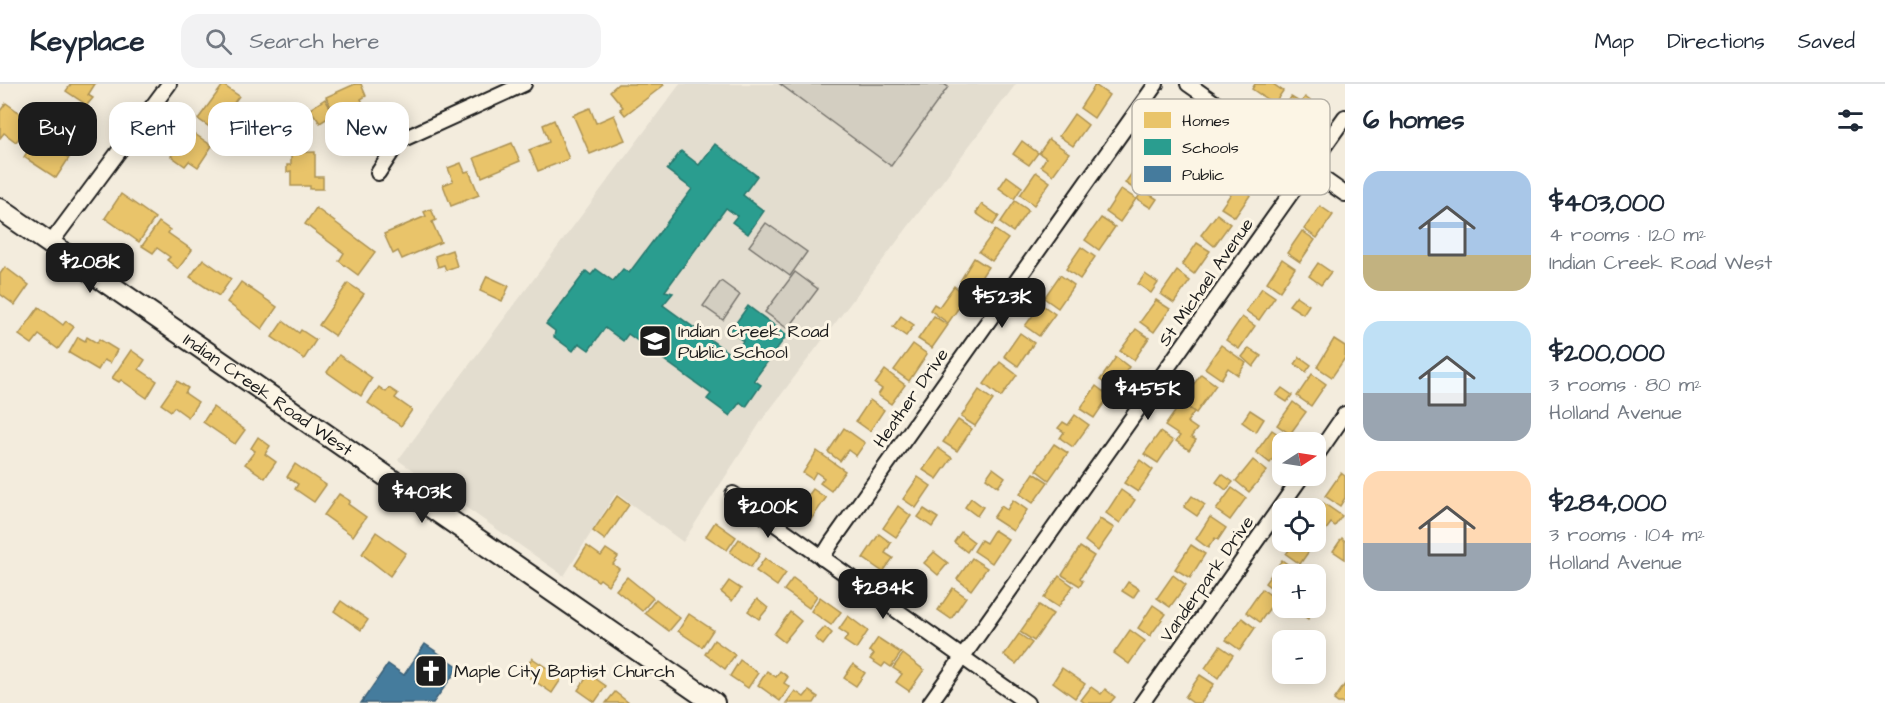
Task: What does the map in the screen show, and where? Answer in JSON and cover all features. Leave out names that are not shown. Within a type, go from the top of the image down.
[{"type":"street","points":[[50,244],[169,84]]},
{"type":"street","points":[[378,173],[399,141],[524,84]]},
{"type":"street","name":"Heather Drive","points":[[1145,99],[1156,84]]},
{"type":"street","points":[[1188,84],[1210,99]]},
{"type":"street","name":"St Michael Avenue","points":[[1330,138],[1345,117]]},
{"type":"street","name":"Heather Drive","points":[[822,558],[1132,118]]},
{"type":"street","points":[[1330,183],[1345,194]]},
{"type":"street","name":"St Michael Avenue","points":[[930,703],[1290,195]]},
{"type":"street","name":"Indian Creek Road West","points":[[0,209],[714,703]]},
{"type":"street","points":[[1326,442],[1345,414]]},
{"type":"street","name":"Vanderpark Drive","points":[[1142,703],[1295,486]]},
{"type":"street","points":[[733,494],[1027,703]]},
{"type":"shaded area","name":"Indian Creek Road Public School","points":[[680,84],[1016,84],[762,420],[683,542],[616,493],[564,576],[398,460]]},
{"type":"shaded area","points":[[780,84],[944,84],[948,87],[891,166]]},
{"type":"shaded area","points":[[766,223],[807,252],[790,276],[749,246]]},
{"type":"shaded area","points":[[795,272],[818,289],[788,329],[765,312]]},
{"type":"shaded area","points":[[721,281],[740,295],[723,320],[703,306]]},
{"type":"building: Homes","points":[[71,84],[95,84],[88,95],[93,98],[90,102],[82,102],[66,91]]},
{"type":"building: Homes","points":[[355,84],[361,84],[366,96],[361,99],[362,102],[328,102],[326,97]]},
{"type":"building: Homes","points":[[618,84],[664,85],[625,115],[620,109],[623,107],[610,91]]},
{"type":"building: Homes","points":[[1255,84],[1273,84],[1283,91],[1277,99],[1267,99],[1252,89]]},
{"type":"building: Homes","points":[[223,85],[239,96],[235,102],[210,102]]},
{"type":"building: Homes","points":[[1095,85],[1109,95],[1094,118],[1080,108]]},
{"type":"building: Homes","points":[[325,99],[327,102],[325,120],[320,123],[313,113],[313,107]]},
{"type":"building: Homes","points":[[6,103],[18,112],[18,139],[16,142],[4,133],[0,138],[0,111]]},
{"type":"building: Homes","points":[[208,105],[208,126],[198,119]]},
{"type":"building: Homes","points":[[590,108],[596,123],[614,115],[625,140],[590,154],[573,115]]},
{"type":"building: Homes","points":[[1074,114],[1088,125],[1073,146],[1059,136]]},
{"type":"building: Homes","points":[[554,120],[569,159],[538,171],[529,150],[549,142],[543,125]]},
{"type":"building: Homes","points":[[196,135],[208,143],[208,152],[198,167],[189,161],[185,166],[171,156],[196,156]]},
{"type":"building: Homes","points":[[1049,139],[1069,153],[1053,175],[1041,166],[1046,158],[1039,153]]},
{"type":"building: Homes","points":[[1022,141],[1038,153],[1029,165],[1013,154]]},
{"type":"building: Homes","points":[[512,143],[520,161],[482,177],[474,158]]},
{"type":"building: Homes","points":[[315,152],[315,177],[323,177],[323,189],[291,186],[291,171],[287,172],[287,165],[291,165],[291,156],[313,156]]},
{"type":"building: Homes","points":[[66,156],[69,158],[56,178],[24,157]]},
{"type":"building: Homes","points":[[461,163],[465,172],[469,171],[479,195],[451,206],[443,185],[453,181],[448,168]]},
{"type":"building: Homes","points":[[1036,172],[1050,182],[1034,205],[1020,195]]},
{"type":"building: Homes","points":[[1132,173],[1132,188],[1125,183]]},
{"type":"building: Homes","points":[[1007,176],[1022,187],[1014,199],[999,188]]},
{"type":"building: Homes","points":[[1121,189],[1136,199],[1120,222],[1106,212]]},
{"type":"building: Homes","points":[[121,194],[155,218],[139,242],[105,218]]},
{"type":"building: Homes","points":[[1140,195],[1151,195],[1157,199],[1151,208],[1137,199]]},
{"type":"building: Homes","points":[[1230,195],[1250,195],[1235,217],[1221,208]]},
{"type":"building: Homes","points":[[1015,201],[1028,210],[1013,232],[1000,223]]},
{"type":"building: Homes","points":[[982,204],[999,216],[993,225],[976,213]]},
{"type":"building: Homes","points":[[1320,206],[1333,215],[1317,238],[1304,229]]},
{"type":"building: Homes","points":[[316,208],[375,252],[358,275],[339,261],[344,253],[305,224]]},
{"type":"building: Homes","points":[[431,209],[436,220],[432,222],[441,242],[402,259],[398,251],[393,254],[384,234],[426,216],[424,212]]},
{"type":"building: Homes","points":[[1217,214],[1230,224],[1214,246],[1201,235]]},
{"type":"building: Homes","points":[[1101,218],[1115,227],[1099,250],[1085,240]]},
{"type":"building: Homes","points":[[159,222],[170,230],[168,233],[192,250],[178,269],[167,260],[170,257],[157,248],[153,253],[142,246]]},
{"type":"building: Homes","points":[[995,230],[1008,239],[992,261],[979,252]]},
{"type":"building: Homes","points":[[1302,231],[1315,240],[1300,262],[1287,253]]},
{"type":"building: Homes","points":[[1197,243],[1210,251],[1194,274],[1182,265]]},
{"type":"building: Homes","points":[[1081,247],[1095,257],[1080,279],[1066,269]]},
{"type":"building: Homes","points":[[452,250],[457,266],[446,270],[444,265],[438,267],[435,256]]},
{"type":"building: Homes","points":[[974,258],[988,267],[973,290],[960,281]]},
{"type":"building: Homes","points":[[203,259],[231,279],[219,296],[190,277]]},
{"type":"building: Homes","points":[[1282,259],[1295,268],[1280,291],[1267,282]]},
{"type":"building: Homes","points":[[1318,263],[1331,272],[1321,285],[1309,276]]},
{"type":"building: Homes","points":[[5,267],[29,285],[15,305],[0,294],[0,274]]},
{"type":"building: Homes","points":[[1177,271],[1190,281],[1174,303],[1161,294]]},
{"type":"building: Homes","points":[[1145,274],[1158,283],[1151,293],[1138,284]]},
{"type":"building: Homes","points":[[1060,275],[1074,285],[1058,308],[1044,298]]},
{"type":"building: Homes","points":[[487,276],[509,286],[502,301],[480,291]]},
{"type":"building: Homes","points":[[241,282],[277,307],[262,329],[227,302]]},
{"type":"building: Homes","points":[[348,283],[364,294],[335,336],[319,325]]},
{"type":"building: Homes","points":[[954,286],[967,296],[948,323],[930,310],[934,304],[939,307]]},
{"type":"building: Homes","points":[[1262,288],[1275,297],[1259,320],[1246,311]]},
{"type":"building: Homes","points":[[1296,296],[1309,305],[1303,314],[1289,305]]},
{"type":"building: Homes","points":[[1156,300],[1170,309],[1154,332],[1140,322]]},
{"type":"building: Homes","points":[[1041,304],[1055,314],[1039,336],[1025,326]]},
{"type":"building: Homes","points":[[39,307],[63,325],[66,321],[74,327],[58,349],[39,335],[32,344],[19,335]]},
{"type":"building: Homes","points":[[901,316],[914,325],[906,336],[893,327]]},
{"type":"building: Homes","points":[[934,316],[948,325],[932,348],[918,339]]},
{"type":"building: Homes","points":[[1242,317],[1255,326],[1239,349],[1226,340]]},
{"type":"building: Homes","points":[[283,321],[299,333],[301,330],[316,340],[304,359],[272,337]]},
{"type":"building: Homes","points":[[1136,329],[1149,338],[1134,360],[1120,351]]},
{"type":"building: Homes","points":[[1020,333],[1034,343],[1018,366],[1004,356]]},
{"type":"building: Homes","points":[[78,337],[85,341],[87,337],[97,343],[99,339],[117,350],[110,363],[104,360],[98,370],[69,353]]},
{"type":"building: Homes","points":[[1334,339],[1345,346],[1345,358],[1332,377],[1317,367]]},
{"type":"building: Homes","points":[[913,344],[927,354],[909,381],[894,370]]},
{"type":"building: Homes","points":[[1221,345],[1246,363],[1238,375],[1228,368],[1221,379],[1205,368]]},
{"type":"building: Homes","points":[[1249,348],[1261,356],[1253,367],[1242,357]]},
{"type":"building: Homes","points":[[131,350],[145,360],[139,369],[157,381],[147,398],[121,380],[119,382],[112,378]]},
{"type":"building: Homes","points":[[339,355],[372,378],[361,396],[327,372]]},
{"type":"building: Homes","points":[[1116,357],[1129,367],[1114,389],[1100,380]]},
{"type":"building: Homes","points":[[1300,357],[1311,365],[1306,372],[1295,364]]},
{"type":"building: Homes","points":[[1000,362],[1017,375],[1001,397],[984,384]]},
{"type":"building: Homes","points":[[885,370],[905,385],[891,404],[878,395],[882,389],[875,384]]},
{"type":"building: Homes","points":[[1201,374],[1216,385],[1196,413],[1181,402]]},
{"type":"building: Homes","points":[[1312,374],[1326,384],[1311,406],[1297,396]]},
{"type":"building: Homes","points":[[177,381],[188,388],[185,393],[198,402],[188,417],[174,407],[171,411],[161,404]]},
{"type":"building: Homes","points":[[1096,386],[1109,396],[1094,418],[1080,409]]},
{"type":"building: Homes","points":[[379,387],[386,392],[389,388],[398,394],[395,398],[412,410],[401,426],[368,403]]},
{"type":"building: Homes","points":[[1282,388],[1292,395],[1287,402],[1276,395]]},
{"type":"building: Homes","points":[[979,390],[993,400],[975,426],[961,417]]},
{"type":"building: Homes","points":[[870,400],[884,410],[870,431],[856,421]]},
{"type":"building: Homes","points":[[1293,402],[1306,412],[1291,432],[1287,432],[1277,425]]},
{"type":"building: Homes","points":[[1181,403],[1194,412],[1187,422],[1197,429],[1191,437],[1196,440],[1189,450],[1176,441],[1180,436],[1165,426]]},
{"type":"building: Homes","points":[[213,407],[245,430],[235,444],[203,422]]},
{"type":"building: Homes","points":[[1250,410],[1264,419],[1256,432],[1242,422]]},
{"type":"building: Homes","points":[[1075,415],[1089,425],[1073,447],[1060,438],[1064,432],[1058,428],[1063,422],[1068,425]]},
{"type":"building: Homes","points":[[958,420],[972,429],[957,451],[943,442]]},
{"type":"building: Homes","points":[[844,428],[865,443],[856,456],[848,450],[840,461],[828,452]]},
{"type":"building: Homes","points":[[1272,430],[1275,432],[1272,432],[1272,460],[1270,463],[1256,452]]},
{"type":"building: Homes","points":[[1160,432],[1173,441],[1158,463],[1144,454]]},
{"type":"building: Homes","points":[[258,437],[270,446],[265,454],[276,462],[265,478],[245,464],[255,451],[251,448]]},
{"type":"building: Homes","points":[[1054,444],[1068,453],[1049,480],[1036,470]]},
{"type":"building: Homes","points":[[938,448],[952,458],[937,479],[923,470]]},
{"type":"building: Homes","points":[[817,451],[845,471],[831,491],[820,483],[824,478],[816,472],[812,479],[803,473]]},
{"type":"building: Homes","points":[[1140,460],[1153,470],[1138,492],[1124,483]]},
{"type":"building: Homes","points":[[1253,460],[1267,471],[1249,492],[1236,481]]},
{"type":"building: Homes","points":[[295,464],[326,485],[314,502],[295,489],[298,484],[287,477]]},
{"type":"building: Homes","points":[[993,468],[1005,477],[998,487],[986,478]]},
{"type":"building: Homes","points":[[1034,473],[1048,482],[1033,503],[1020,494]]},
{"type":"building: Homes","points":[[1341,473],[1345,476],[1345,498],[1340,506],[1325,496]]},
{"type":"building: Homes","points":[[1222,474],[1233,482],[1226,490],[1216,482]]},
{"type":"building: Homes","points":[[918,477],[931,486],[916,508],[903,499]]},
{"type":"building: Homes","points":[[1232,488],[1246,498],[1230,520],[1216,510]]},
{"type":"building: Homes","points":[[813,489],[826,498],[810,521],[797,511]]},
{"type":"building: Homes","points":[[1121,490],[1135,500],[1120,523],[1106,513]]},
{"type":"building: Homes","points":[[339,494],[350,501],[348,504],[366,517],[353,536],[324,515]]},
{"type":"building: Homes","points":[[617,496],[629,505],[605,540],[593,531]]},
{"type":"building: Homes","points":[[1192,496],[1205,505],[1197,516],[1184,507]]},
{"type":"building: Homes","points":[[971,498],[983,507],[977,516],[965,507]]},
{"type":"building: Homes","points":[[1013,500],[1027,510],[1013,531],[993,518],[1001,506],[1007,510]]},
{"type":"building: Homes","points":[[1326,505],[1342,516],[1335,526],[1331,523],[1326,530]]},
{"type":"building: Homes","points":[[898,506],[911,516],[896,537],[883,528]]},
{"type":"building: Homes","points":[[924,509],[938,518],[932,527],[918,517]]},
{"type":"building: Homes","points":[[1210,517],[1226,528],[1218,540],[1215,538],[1208,548],[1196,539]]},
{"type":"building: Homes","points":[[1100,519],[1114,528],[1098,551],[1085,541]]},
{"type":"building: Homes","points":[[715,522],[736,537],[727,550],[706,536]]},
{"type":"building: Homes","points":[[994,530],[1008,539],[992,563],[974,551],[981,540],[986,543]]},
{"type":"building: Homes","points":[[376,532],[406,553],[390,576],[362,554]]},
{"type":"building: Homes","points":[[961,532],[974,542],[967,552],[954,542]]},
{"type":"building: Homes","points":[[879,534],[891,543],[885,553],[893,558],[883,572],[863,558]]},
{"type":"building: Homes","points":[[1342,538],[1345,541],[1345,559],[1333,551]]},
{"type":"building: Homes","points":[[739,539],[760,554],[751,567],[730,552]]},
{"type":"building: Homes","points":[[1191,545],[1205,554],[1190,578],[1175,569]]},
{"type":"building: Homes","points":[[587,546],[601,556],[606,549],[618,557],[613,564],[619,569],[608,585],[575,565]]},
{"type":"building: Homes","points":[[1080,547],[1094,556],[1080,578],[1083,581],[1080,586],[1062,575]]},
{"type":"building: Homes","points":[[934,552],[948,563],[938,575],[924,563]]},
{"type":"building: Homes","points":[[1288,552],[1308,552],[1300,564],[1286,554]]},
{"type":"building: Homes","points":[[765,558],[786,573],[777,586],[756,571]]},
{"type":"building: Homes","points":[[972,558],[987,568],[971,590],[957,579]]},
{"type":"building: Homes","points":[[1272,574],[1272,588],[1265,583]]},
{"type":"building: Homes","points":[[1173,575],[1186,585],[1170,607],[1157,598]]},
{"type":"building: Homes","points":[[1059,576],[1073,586],[1058,607],[1044,598]]},
{"type":"building: Homes","points":[[627,577],[653,598],[642,611],[616,590]]},
{"type":"building: Homes","points":[[793,578],[817,596],[809,608],[784,590]]},
{"type":"building: Homes","points":[[729,581],[741,589],[732,601],[721,592]]},
{"type":"building: Homes","points":[[1128,582],[1139,589],[1133,598],[1122,591]]},
{"type":"building: Homes","points":[[953,588],[966,597],[951,619],[938,610]]},
{"type":"building: Homes","points":[[1262,589],[1272,596],[1272,605],[1260,622],[1246,612]]},
{"type":"building: Homes","points":[[820,597],[841,612],[831,625],[811,611]]},
{"type":"building: Homes","points":[[656,599],[680,618],[669,631],[645,613]]},
{"type":"building: Homes","points":[[757,599],[768,608],[759,619],[748,611]]},
{"type":"building: Homes","points":[[341,601],[368,620],[361,630],[334,611]]},
{"type":"building: Homes","points":[[1039,605],[1053,614],[1034,641],[1020,632]]},
{"type":"building: Homes","points":[[1153,605],[1166,614],[1150,636],[1138,628]]},
{"type":"building: Homes","points":[[790,612],[801,621],[784,642],[774,634]]},
{"type":"building: Homes","points":[[689,614],[713,630],[702,647],[678,631]]},
{"type":"building: Homes","points":[[848,616],[868,631],[856,649],[844,641],[848,635],[839,629]]},
{"type":"building: Homes","points":[[1242,618],[1255,628],[1240,650],[1226,640]]},
{"type":"building: Homes","points":[[825,627],[832,633],[823,645],[815,638]]},
{"type":"building: Homes","points":[[1130,630],[1145,641],[1129,664],[1114,653]]},
{"type":"building: Homes","points":[[1019,634],[1032,643],[1016,664],[1004,655]]},
{"type":"building: Homes","points":[[878,638],[901,653],[891,667],[885,663],[882,667],[870,659],[874,654],[869,651]]},
{"type":"building: Homes","points":[[714,640],[735,655],[725,669],[705,654]]},
{"type":"building: Homes","points":[[1220,646],[1233,655],[1218,678],[1205,668]]},
{"type":"building: Homes","points":[[903,654],[924,670],[909,691],[896,682],[902,674],[893,668]]},
{"type":"building: Homes","points":[[532,658],[562,678],[552,693],[523,673]]},
{"type":"building: Homes","points":[[740,660],[758,673],[748,688],[730,676]]},
{"type":"building: Homes","points":[[853,664],[865,673],[856,686],[844,678]]},
{"type":"building: Homes","points":[[1062,668],[1085,684],[1075,698],[1053,682]]},
{"type":"building: Homes","points":[[767,671],[776,677],[780,671],[788,677],[784,683],[790,687],[780,701],[758,685]]},
{"type":"building: Homes","points":[[589,674],[606,686],[595,702],[578,690]]},
{"type":"building: Homes","points":[[1200,675],[1214,684],[1201,703],[1193,703],[1185,697]]},
{"type":"building: Homes","points":[[1345,684],[1345,703],[1338,703],[1334,700]]},
{"type":"building: Homes","points":[[1091,687],[1101,694],[1105,689],[1115,697],[1110,703],[1085,703],[1081,700]]},
{"type":"building: Homes","points":[[795,691],[804,697],[809,691],[818,697],[814,703],[786,703]]},
{"type":"building: Homes","points":[[615,692],[629,703],[606,703]]},
{"type":"building: Schools","points":[[715,144],[757,176],[743,195],[764,211],[748,234],[732,222],[737,216],[726,208],[665,291],[673,293],[663,305],[733,356],[743,341],[730,331],[748,306],[787,335],[754,380],[761,385],[746,407],[740,402],[730,416],[707,399],[711,394],[628,334],[623,341],[605,328],[589,350],[579,343],[573,351],[554,337],[555,331],[546,324],[586,271],[591,275],[596,269],[613,281],[623,269],[629,273],[692,189],[667,170],[681,151],[699,165]]},
{"type":"building: Public","name":"Maple City Baptist Church","points":[[425,644],[459,667],[433,703],[361,703],[388,664],[404,675]]},
{"type":"place","name":"Indian Creek Road Public School","points":[[655,341]]},
{"type":"place","name":"Maple City Baptist Church","points":[[431,671]]}]
